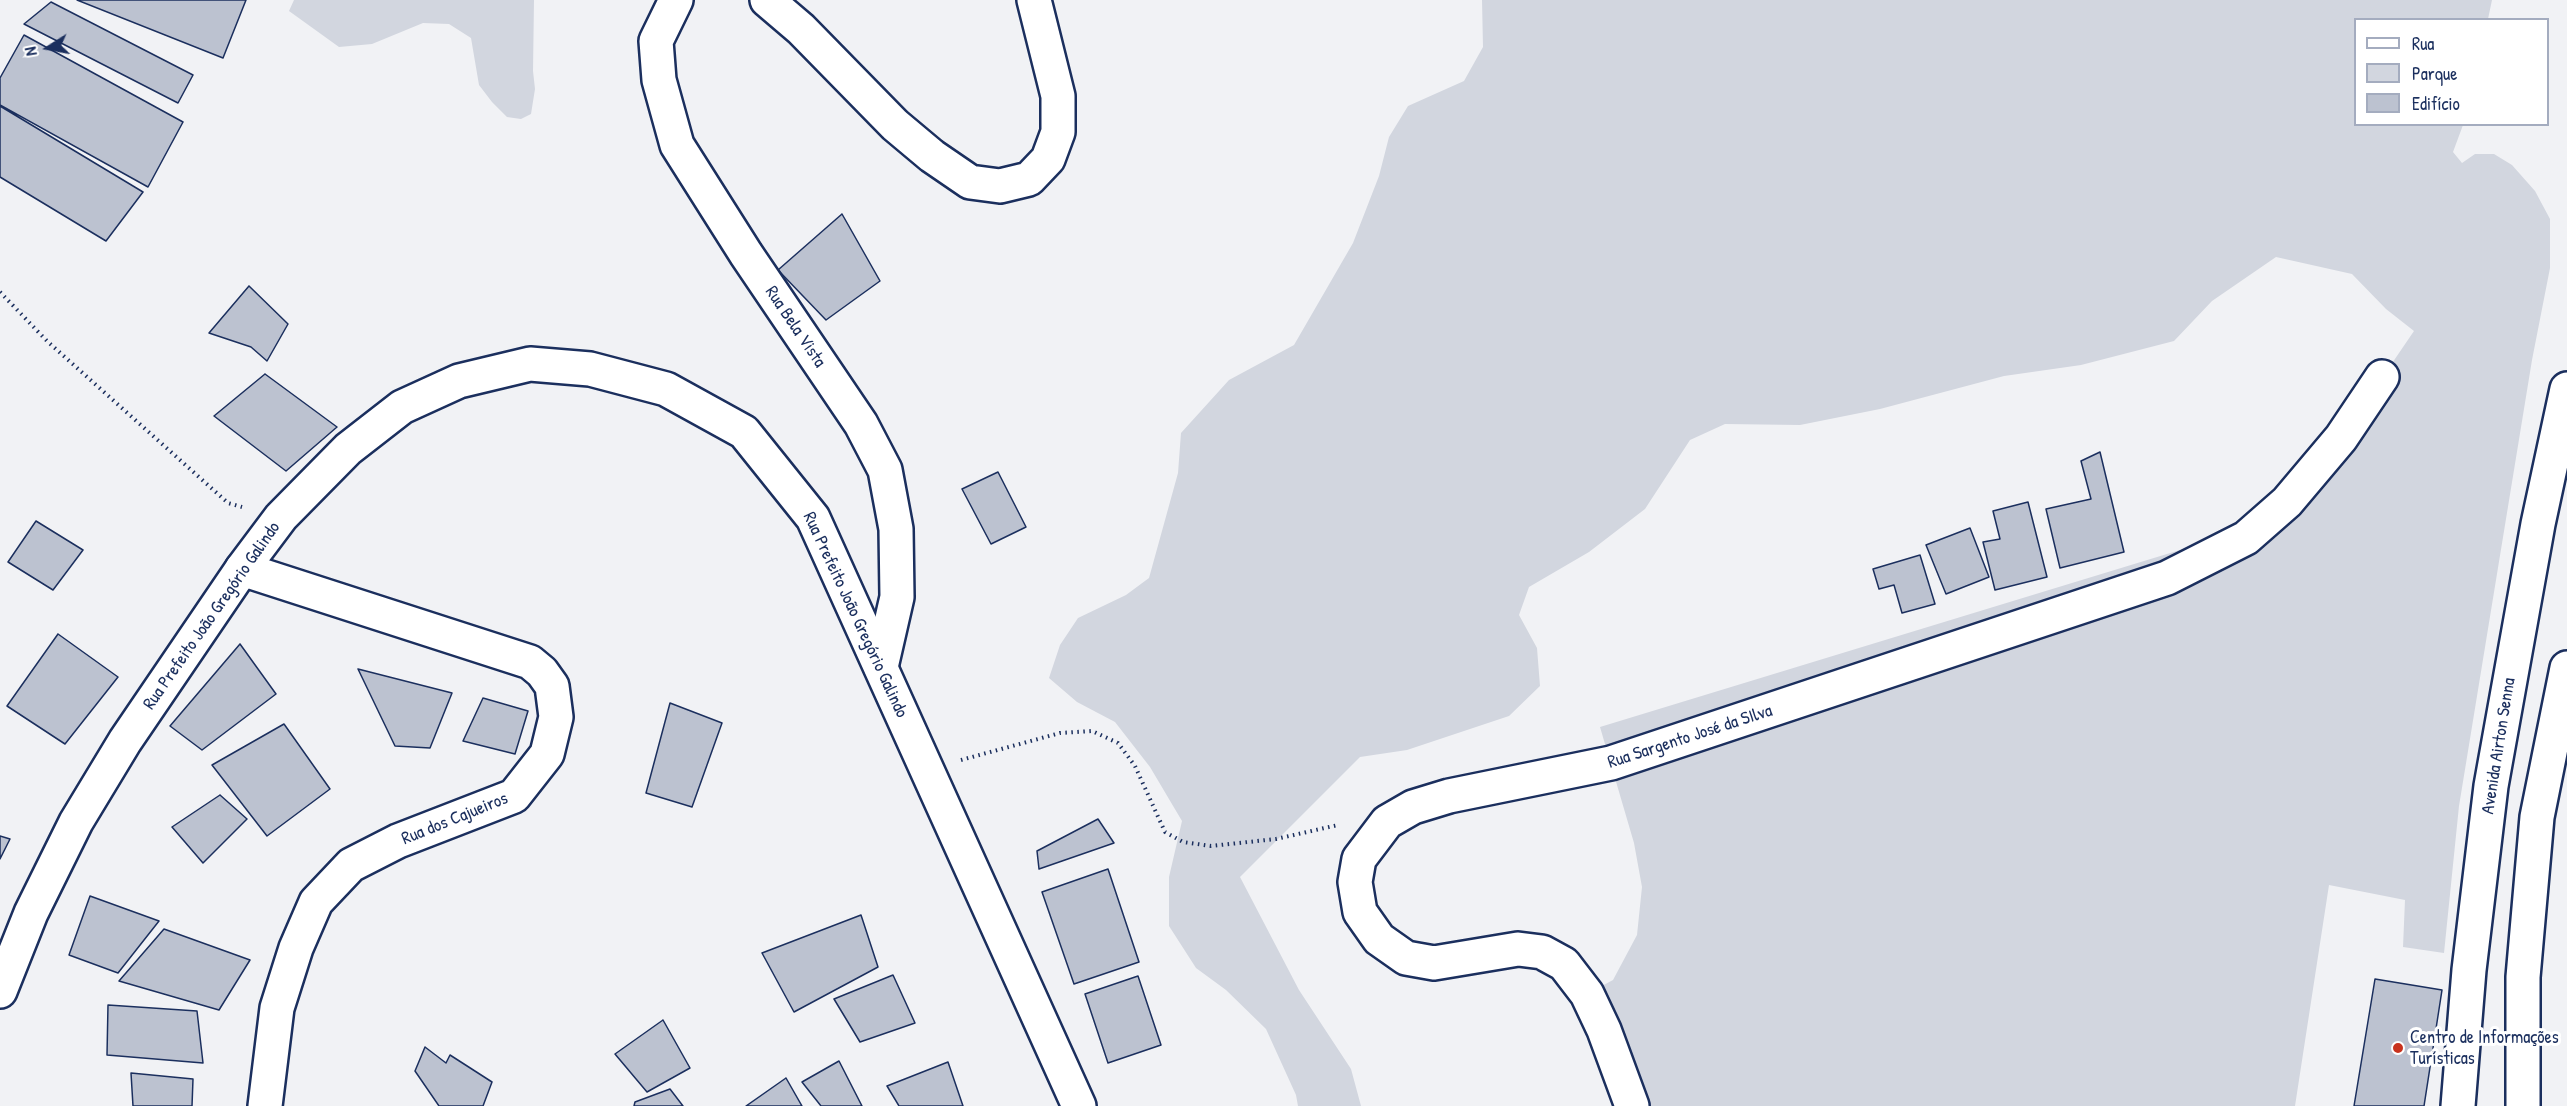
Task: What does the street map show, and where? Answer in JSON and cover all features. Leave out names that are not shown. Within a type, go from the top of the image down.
[{"type":"street","name":"Rua Bela Vista","points":[[676,0],[656,41],[659,80],[677,145],[746,254],[861,424],[885,470],[896,529],[897,597],[881,667]]},
{"type":"street","points":[[767,0],[801,29],[895,125],[932,156],[970,182],[1000,186],[1029,179],[1048,159],[1058,132],[1058,96],[1034,0]]},
{"type":"street","name":"Rua Prefeito João Gregório Galindo","points":[[0,991],[31,913],[76,822],[125,741],[242,569],[281,517],[348,449],[402,407],[459,381],[530,364],[590,369],[666,389],[744,432],[813,518],[1079,1106]]},
{"type":"street","name":"Rua Sargento José da SIlva","points":[[1632,1106],[1591,1003],[1564,964],[1542,952],[1518,949],[1434,963],[1406,958],[1379,939],[1360,912],[1355,882],[1359,859],[1387,822],[1413,807],[1449,796],[1611,763],[2167,578],[2246,538],[2287,502],[2341,438],[2382,377]]},
{"type":"street","name":"Avenida Airton Senna","points":[[2460,1100],[2469,970],[2491,786],[2538,524],[2567,389]]},
{"type":"street","name":"Rua dos Cajueiros","points":[[242,569],[530,662],[542,672],[552,686],[556,717],[547,754],[514,796],[398,842],[351,865],[316,902],[296,948],[277,1008],[265,1106]]},
{"type":"street","points":[[2522,1104],[2523,977],[2537,817],[2567,668]]},
{"type":"path","points":[[0,292],[47,341],[228,503],[281,517]]},
{"type":"path","points":[[926,769],[1060,733],[1092,730],[1118,743],[1135,766],[1165,832],[1183,842],[1211,846],[1276,839],[1344,823]]},
{"type":"green space","points":[[294,0],[534,0],[535,89],[531,114],[521,119],[507,117],[492,102],[479,85],[471,38],[449,24],[423,23],[372,44],[339,47],[289,11]]},
{"type":"green space","points":[[1482,0],[2492,0],[2488,18],[2354,18],[2354,126],[2463,126],[2453,152],[2462,163],[2475,154],[2494,154],[2512,165],[2535,191],[2550,219],[2550,268],[2532,360],[2459,806],[2444,953],[2403,947],[2405,900],[2329,885],[2295,1106],[1632,1106],[1587,994],[1613,980],[1637,935],[1642,887],[1634,843],[1600,727],[2262,525],[2341,438],[2414,331],[2386,309],[2352,274],[2276,257],[2212,301],[2174,341],[2081,365],[2004,376],[1880,409],[1800,425],[1725,424],[1690,440],[1645,509],[1589,552],[1529,587],[1519,615],[1537,648],[1540,686],[1509,716],[1407,750],[1360,757],[1240,877],[1299,990],[1351,1069],[1361,1106],[1298,1106],[1296,1095],[1266,1029],[1226,990],[1196,968],[1169,926],[1169,877],[1182,821],[1150,767],[1115,722],[1077,702],[1049,678],[1060,645],[1078,618],[1126,595],[1149,578],[1178,473],[1181,433],[1229,380],[1294,345],[1353,243],[1379,176],[1389,137],[1408,106],[1464,81],[1483,47]]},
{"type":"building","points":[[77,0],[246,0],[223,58]]},
{"type":"building","points":[[51,2],[193,75],[178,103],[24,24]]},
{"type":"building","points":[[24,35],[183,122],[148,187],[0,105],[0,78]]},
{"type":"building","points":[[0,106],[143,192],[106,241],[0,177]]},
{"type":"building","points":[[842,214],[880,281],[826,320],[778,270]]},
{"type":"building","points":[[249,286],[288,324],[267,361],[251,347],[209,333]]},
{"type":"building","points":[[265,374],[337,427],[286,471],[214,416]]},
{"type":"building","points":[[2100,452],[2124,552],[2060,568],[2046,509],[2091,499],[2081,461]]},
{"type":"building","points":[[998,472],[1026,527],[991,544],[962,489]]},
{"type":"building","points":[[2028,502],[2047,577],[1995,590],[1983,542],[2000,539],[1993,511]]},
{"type":"building","points":[[36,521],[83,550],[53,590],[8,562]]},
{"type":"building","points":[[1970,528],[1989,577],[1946,594],[1926,545]]},
{"type":"building","points":[[1920,555],[1935,604],[1902,613],[1894,585],[1879,589],[1873,569]]},
{"type":"building","points":[[58,634],[118,677],[65,744],[7,706]]},
{"type":"building","points":[[240,644],[276,694],[202,750],[170,726]]},
{"type":"building","points":[[358,669],[452,693],[430,748],[395,746]]},
{"type":"building","points":[[483,698],[528,711],[515,754],[463,741]]},
{"type":"building","points":[[670,703],[722,723],[692,807],[646,793]]},
{"type":"building","points":[[284,724],[330,789],[267,836],[212,765]]},
{"type":"building","points":[[220,795],[247,819],[203,863],[172,827]]},
{"type":"building","points":[[1098,819],[1114,843],[1039,869],[1037,851]]},
{"type":"building","points":[[0,836],[10,839],[0,859]]},
{"type":"building","points":[[1108,869],[1139,962],[1074,984],[1042,892]]},
{"type":"building","points":[[90,896],[159,921],[118,973],[69,955]]},
{"type":"building","points":[[861,915],[878,967],[794,1012],[762,953]]},
{"type":"building","points":[[164,929],[250,960],[219,1010],[119,981]]},
{"type":"building","points":[[893,975],[915,1023],[860,1042],[834,999]]},
{"type":"building","points":[[1138,976],[1161,1045],[1108,1063],[1085,994]]},
{"type":"building","name":"Centro de Informações Turísticas","points":[[2375,979],[2442,990],[2424,1106],[2354,1106]]},
{"type":"building","points":[[108,1005],[197,1011],[203,1063],[107,1055]]},
{"type":"building","points":[[663,1020],[690,1068],[647,1092],[615,1054]]},
{"type":"building","points":[[425,1047],[446,1063],[450,1055],[492,1082],[483,1106],[439,1106],[415,1071]]},
{"type":"building","points":[[839,1061],[862,1106],[821,1106],[802,1082]]},
{"type":"building","points":[[948,1062],[963,1106],[899,1106],[887,1086]]},
{"type":"building","points":[[131,1073],[193,1079],[192,1106],[133,1106]]},
{"type":"building","points":[[786,1078],[802,1106],[746,1106]]},
{"type":"building","points":[[670,1089],[683,1106],[634,1106],[635,1102]]},
{"type":"place","name":"Centro de Informações Turísticas","points":[[2398,1048]]}]
